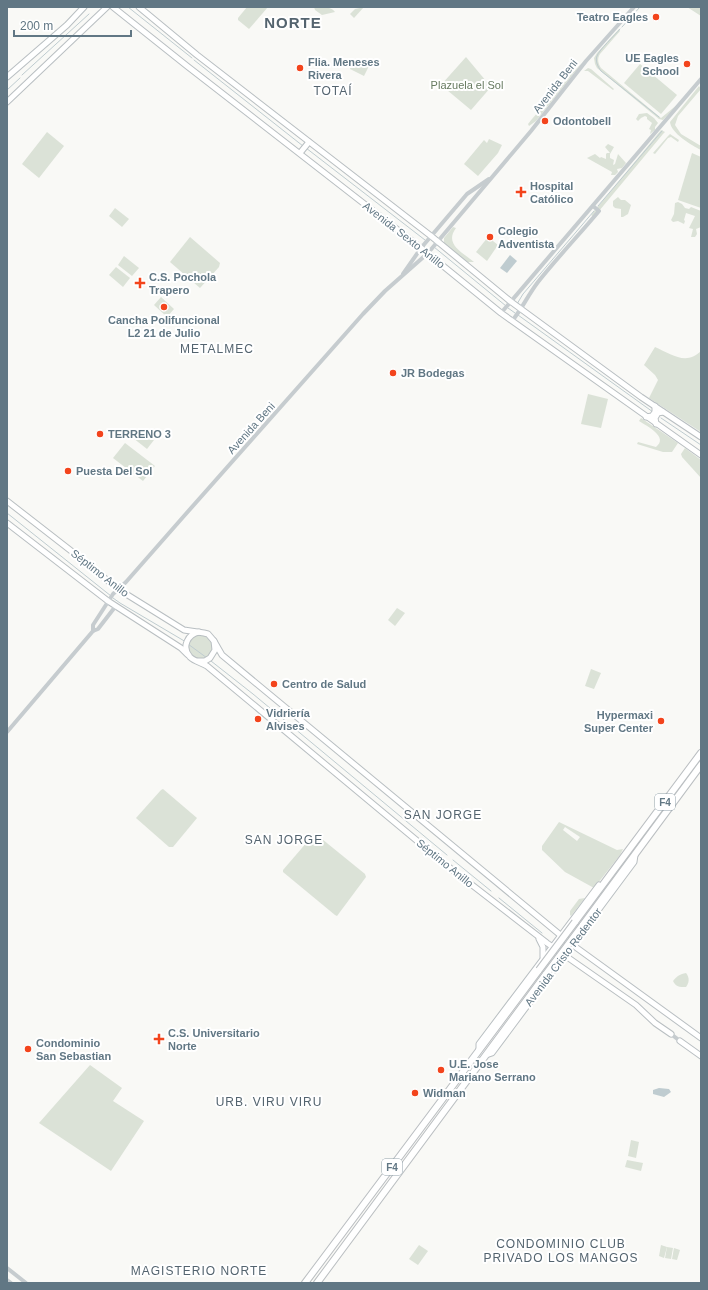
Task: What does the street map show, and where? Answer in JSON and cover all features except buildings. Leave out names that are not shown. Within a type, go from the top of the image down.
[{"type":"highway","name":"Avenida Cristo Redentor","points":[[305,1283],[539,970],[572,923],[701,753]]},
{"type":"highway","name":"Avenida Cristo Redentor","points":[[317,1283],[701,765]]},
{"type":"highway","points":[[403,1167],[408,1155],[431,1124],[432,1120],[430,1116]]},
{"type":"highway","points":[[384,1193],[382,1189],[395,1169],[400,1156]]},
{"type":"main road","points":[[7,77],[67,25],[84,7]]},
{"type":"main road","points":[[7,102],[107,7]]},
{"type":"main road","name":"Avenida Sexto Anillo","points":[[113,7],[187,66],[305,147],[437,242],[509,303],[663,412],[701,437]]},
{"type":"main road","name":"Avenida Sexto Anillo","points":[[139,7],[422,247],[502,312],[646,417],[701,455]]},
{"type":"main road","points":[[646,417],[652,416],[655,412],[655,406]]},
{"type":"main road","points":[[656,424],[655,418],[658,413],[663,412]]},
{"type":"main road","name":"Séptimo Anillo","points":[[7,501],[118,589],[184,630],[199,632]]},
{"type":"main road","name":"Séptimo Anillo","points":[[7,523],[109,600],[115,607],[181,648],[189,656]]},
{"type":"main road","points":[[199,632],[208,634],[214,641],[215,650],[207,659],[197,661],[187,653],[186,643],[193,634],[199,632]]},
{"type":"main road","name":"Séptimo Anillo","points":[[214,641],[219,652],[227,659],[550,926],[563,933],[573,945],[701,1038]]},
{"type":"main road","name":"Séptimo Anillo","points":[[197,661],[207,666],[372,804],[537,936],[561,960],[574,961],[636,1005],[655,1023],[671,1034]]},
{"type":"main road","name":"Avenida Cristo Redentor","points":[[486,1055],[492,1053],[573,945],[634,862],[635,855]]},
{"type":"main road","points":[[550,926],[561,929],[572,923]]},
{"type":"main road","name":"Avenida Cristo Redentor","points":[[479,1050],[479,1044],[542,959],[572,923]]},
{"type":"main road","points":[[563,933],[570,940],[578,937],[579,946],[582,952]]},
{"type":"main road","points":[[537,936],[543,947],[544,955],[542,959]]},
{"type":"main road","points":[[561,960],[565,962],[574,961]]},
{"type":"main road","name":"Séptimo Anillo","points":[[680,1041],[701,1056]]},
{"type":"street","name":"Avenida Beni","points":[[93,631],[93,625],[113,594],[299,388],[363,314],[437,242],[540,120],[586,61],[634,7]]},
{"type":"street","points":[[502,312],[701,79]]},
{"type":"street","name":"Avenida Beni","points":[[398,280],[430,237],[467,194],[493,177]]},
{"type":"street","points":[[513,320],[520,311],[529,294],[540,280],[599,211],[593,206]]},
{"type":"street","points":[[7,732],[93,631],[98,629],[115,607]]},
{"type":"street","name":"Séptimo Anillo","points":[[671,1034],[680,1041]]},
{"type":"street","points":[[7,1268],[26,1283]]},
{"type":"street","points":[[7,1280],[11,1283]]},
{"type":"green space","points":[[247,7],[268,7],[249,29],[238,20]]},
{"type":"green space","points":[[314,7],[328,8],[335,12],[322,15],[315,10]]},
{"type":"green space","points":[[364,7],[354,18],[350,14],[355,9]]},
{"type":"green space","points":[[687,7],[701,7],[701,16]]},
{"type":"green space","points":[[619,29],[620,31],[600,54],[598,61],[600,66],[661,118],[678,104],[663,120],[659,119],[597,68],[595,64],[594,58],[597,53]]},
{"type":"green space","name":"Plazuela el Sol","points":[[466,57],[491,87],[471,110],[441,85]]},
{"type":"green space","points":[[354,59],[369,66],[364,76],[350,69]]},
{"type":"green space","points":[[582,63],[536,121],[529,126],[528,124],[532,119]]},
{"type":"green space","points":[[640,64],[677,95],[661,114],[624,83]]},
{"type":"green space","points":[[588,68],[614,89],[613,90],[588,71],[584,71]]},
{"type":"green space","points":[[699,86],[701,89],[678,116],[675,125],[681,134],[701,146],[701,150],[687,142],[678,134],[671,126],[670,122]]},
{"type":"green space","points":[[647,113],[658,123],[655,130],[650,134],[651,130],[649,129],[652,123],[647,119],[647,117],[645,116],[638,121],[636,119],[639,114]]},
{"type":"green space","points":[[661,130],[665,132],[594,217],[591,215]]},
{"type":"green space","points":[[47,132],[64,146],[39,178],[22,164]]},
{"type":"green space","points":[[670,134],[679,140],[678,142],[671,137],[668,138],[655,154],[653,153],[668,136]]},
{"type":"green space","points":[[489,139],[502,145],[498,153],[478,176],[464,164],[484,140],[487,143]]},
{"type":"green space","points":[[608,144],[614,147],[610,154],[610,158],[614,160],[613,165],[615,164],[618,154],[626,163],[622,168],[617,169],[618,172],[615,175],[611,175],[612,172],[587,158],[595,154],[600,158],[606,159],[606,154],[610,153],[605,147]]},
{"type":"green space","points":[[692,153],[701,157],[701,208],[678,200]]},
{"type":"green space","points":[[618,197],[631,205],[628,214],[623,217],[621,217],[621,209],[613,206],[613,201]]},
{"type":"green space","points":[[678,202],[685,208],[689,209],[691,207],[701,211],[701,227],[696,229],[697,234],[695,237],[691,237],[693,229],[689,228],[695,216],[686,213],[684,224],[678,221],[673,222],[671,220],[674,214],[675,203]]},
{"type":"green space","points":[[115,208],[129,219],[122,227],[109,216]]},
{"type":"green space","points":[[453,227],[456,228],[452,239],[453,243],[460,251],[474,262],[466,262],[444,243],[444,238]]},
{"type":"green space","points":[[190,237],[220,263],[219,267],[200,288],[170,262]]},
{"type":"green space","points":[[488,237],[498,245],[487,261],[476,252]]},
{"type":"green space","points":[[124,256],[139,268],[132,276],[118,265]]},
{"type":"green space","points":[[116,267],[130,278],[123,287],[109,275]]},
{"type":"green space","name":"Cancha Polifuncional L2 21 de Julio","points":[[161,297],[174,309],[167,317],[154,305]]},
{"type":"green space","points":[[655,347],[684,358],[690,358],[701,351],[701,432],[649,398],[658,380],[655,375],[644,365]]},
{"type":"green space","points":[[588,394],[608,399],[601,428],[581,424]]},
{"type":"green space","points":[[641,418],[678,443],[672,452],[663,452],[637,444],[638,442],[656,447],[660,439],[655,432],[639,421]]},
{"type":"green space","points":[[140,430],[154,440],[147,449],[133,438]]},
{"type":"green space","points":[[125,443],[155,466],[143,481],[113,458]]},
{"type":"green space","points":[[685,448],[701,460],[701,478],[682,457],[681,454]]},
{"type":"green space","points":[[397,608],[405,613],[395,626],[388,620]]},
{"type":"green space","points":[[200,635],[205,636],[211,642],[211,652],[205,658],[200,659],[195,658],[189,652],[188,647],[189,642],[195,636]]},
{"type":"green space","points":[[591,669],[601,673],[594,689],[585,686]]},
{"type":"green space","points":[[163,789],[197,818],[173,847],[169,847],[136,818]]},
{"type":"green space","points":[[559,822],[617,850],[623,849],[594,888],[565,872],[542,850],[542,846]],"holes":[[[565,827],[580,837],[577,841],[563,830]]]},
{"type":"green space","points":[[314,834],[365,874],[366,877],[337,916],[283,872],[283,870]]},
{"type":"green space","points":[[585,898],[571,916],[570,911],[579,899]]},
{"type":"green space","points":[[686,973],[689,980],[686,987],[677,986],[673,981],[674,979]]},
{"type":"green space","points":[[90,1065],[122,1088],[113,1101],[144,1121],[111,1171],[39,1123]]},
{"type":"green space","points":[[631,1140],[639,1142],[636,1158],[628,1156]]},
{"type":"green space","points":[[627,1160],[643,1163],[641,1171],[625,1167]]},
{"type":"green space","points":[[419,1245],[428,1251],[418,1265],[409,1259]]},
{"type":"green space","points":[[661,1245],[667,1247],[664,1258],[659,1256]]},
{"type":"green space","points":[[667,1247],[673,1248],[671,1259],[665,1258]]},
{"type":"green space","points":[[674,1248],[680,1250],[677,1260],[672,1259]]},
{"type":"shaded area","points":[[510,255],[517,261],[507,273],[500,268]]},
{"type":"shaded area","points":[[659,1088],[669,1089],[671,1092],[664,1097],[653,1094],[653,1090]]},
{"type":"waterway","points":[[128,7],[192,58]]},
{"type":"waterway","points":[[622,27],[640,7]]},
{"type":"waterway","points":[[22,75],[89,14]]},
{"type":"waterway","points":[[620,29],[598,53],[596,60],[598,66],[601,71],[659,117]]},
{"type":"waterway","points":[[194,60],[303,146]]},
{"type":"waterway","points":[[7,90],[20,78]]},
{"type":"waterway","points":[[598,206],[662,131]]},
{"type":"waterway","points":[[306,148],[425,240]]},
{"type":"waterway","points":[[517,304],[523,294],[594,211]]},
{"type":"waterway","points":[[434,247],[506,306]]},
{"type":"waterway","points":[[508,308],[515,313]]},
{"type":"waterway","points":[[518,315],[653,412]]},
{"type":"waterway","points":[[661,418],[701,445]]},
{"type":"waterway","points":[[7,513],[111,596]]},
{"type":"waterway","points":[[113,598],[186,642]]},
{"type":"waterway","points":[[188,644],[207,658]]},
{"type":"waterway","points":[[211,661],[447,855]]},
{"type":"waterway","points":[[453,860],[491,891]]},
{"type":"waterway","points":[[499,898],[542,933]]},
{"type":"place","name":"Teatro Eagles","points":[[656,17]]},
{"type":"place","name":"UE Eagles School","points":[[687,64]]},
{"type":"place","name":"Flia. Meneses Rivera","points":[[300,68]]},
{"type":"place","name":"Odontobell","points":[[545,121]]},
{"type":"place","name":"Hospital Católico","points":[[521,192]]},
{"type":"place","name":"Colegio Adventista","points":[[490,237]]},
{"type":"place","name":"C.S. Pochola Trapero","points":[[140,283]]},
{"type":"place","name":"Cancha Polifuncional L2 21 de Julio","points":[[164,307]]},
{"type":"place","name":"JR Bodegas","points":[[393,373]]},
{"type":"place","name":"TERRENO 3","points":[[100,434]]},
{"type":"place","name":"Puesta Del Sol","points":[[68,471]]},
{"type":"place","name":"Centro de Salud","points":[[274,684]]},
{"type":"place","name":"Vidriería Alvises","points":[[258,719]]},
{"type":"place","name":"Hypermaxi Super Center","points":[[661,721]]},
{"type":"place","name":"C.S. Universitario Norte","points":[[159,1039]]},
{"type":"place","name":"Condominio San Sebastian","points":[[28,1049]]},
{"type":"place","name":"U.E. Jose Mariano Serrano","points":[[441,1070]]},
{"type":"place","name":"Widman","points":[[415,1093]]},
{"type":"district","name":"NORTE","points":[[293,22]]},
{"type":"district","name":"TOTAÍ","points":[[333,91]]},
{"type":"district","name":"METALMEC","points":[[217,349]]},
{"type":"district","name":"SAN JORGE","points":[[443,815]]},
{"type":"district","name":"SAN JORGE","points":[[284,840]]},
{"type":"district","name":"URB. VIRU VIRU","points":[[269,1102]]},
{"type":"district","name":"CONDOMINIO CLUB PRIVADO LOS MANGOS","points":[[561,1251]]},
{"type":"district","name":"MAGISTERIO NORTE","points":[[199,1271]]}]
